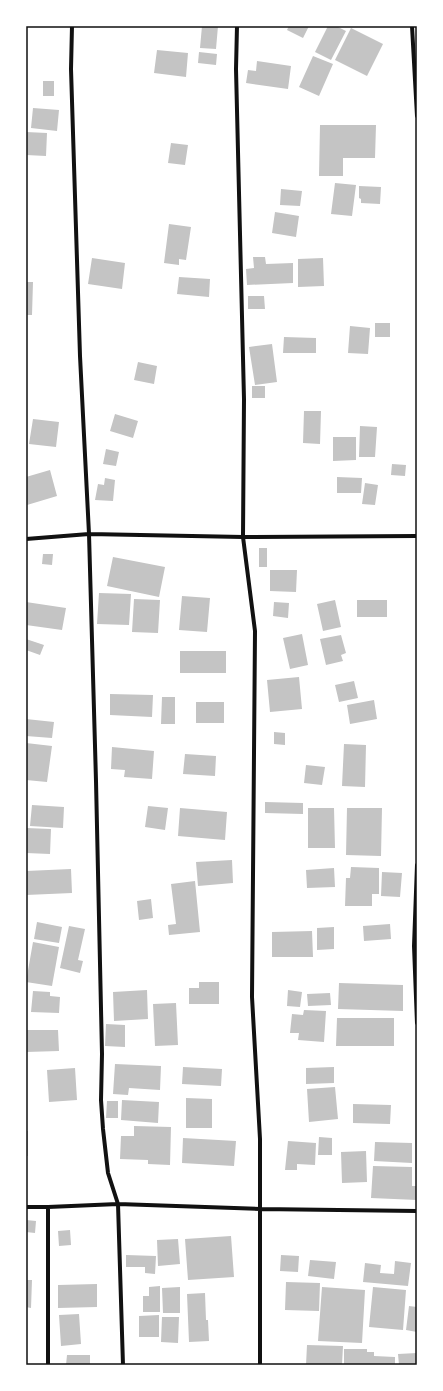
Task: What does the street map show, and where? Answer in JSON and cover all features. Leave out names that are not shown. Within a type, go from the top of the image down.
[{"type":"street","points":[[72,26],[72,77],[80,348],[96,781],[103,1128],[108,1173],[118,1204],[123,1365]]},
{"type":"street","points":[[237,26],[236,69],[244,399],[243,537],[255,631],[252,997],[260,1139],[260,1365]]},
{"type":"street","points":[[412,26],[417,116]]},
{"type":"street","points":[[26,539],[88,534],[243,537],[417,536]]},
{"type":"street","points":[[417,865],[414,946],[417,1023]]},
{"type":"street","points":[[26,1207],[118,1204],[417,1211]]},
{"type":"street","points":[[48,1207],[48,1365]]},
{"type":"building","points":[[202,26],[218,26],[216,49],[200,48]]},
{"type":"building","points":[[289,26],[309,26],[303,38],[287,30]]},
{"type":"building","points":[[328,26],[336,26],[346,31],[331,60],[315,52]]},
{"type":"building","points":[[351,28],[383,44],[367,76],[335,60]]},
{"type":"building","points":[[157,50],[188,53],[186,77],[154,73]]},
{"type":"building","points":[[199,52],[217,54],[216,65],[198,63]]},
{"type":"building","points":[[313,56],[333,64],[319,96],[299,87]]},
{"type":"building","points":[[257,61],[291,66],[288,89],[246,83],[248,70],[256,71]]},
{"type":"building","points":[[43,81],[54,81],[54,96],[43,96]]},
{"type":"building","points":[[33,108],[59,110],[57,131],[31,128]]},
{"type":"building","points":[[320,125],[376,125],[375,158],[343,158],[343,176],[319,176]]},
{"type":"building","points":[[26,132],[47,133],[46,156],[26,155]]},
{"type":"building","points":[[171,143],[188,145],[185,165],[168,163]]},
{"type":"building","points":[[335,183],[356,185],[352,216],[331,214]]},
{"type":"building","points":[[359,186],[381,187],[380,204],[361,203],[361,199],[359,198]]},
{"type":"building","points":[[281,189],[302,191],[300,206],[280,205]]},
{"type":"building","points":[[275,212],[299,216],[296,237],[272,233]]},
{"type":"building","points":[[169,224],[191,227],[186,260],[179,259],[179,265],[164,263]]},
{"type":"building","points":[[253,257],[265,257],[266,264],[293,263],[293,283],[247,285],[246,269],[254,268]]},
{"type":"building","points":[[92,258],[125,263],[122,289],[88,284]]},
{"type":"building","points":[[323,258],[324,286],[298,287],[298,259]]},
{"type":"building","points":[[179,277],[210,279],[209,297],[177,294]]},
{"type":"building","points":[[26,282],[33,282],[32,315],[26,315]]},
{"type":"building","points":[[248,296],[264,296],[265,309],[248,309]]},
{"type":"building","points":[[375,323],[390,323],[390,337],[375,337]]},
{"type":"building","points":[[350,326],[370,328],[368,354],[348,353]]},
{"type":"building","points":[[284,337],[316,338],[316,353],[283,353]]},
{"type":"building","points":[[272,344],[277,382],[255,385],[249,347]]},
{"type":"building","points":[[138,362],[157,366],[154,384],[134,380]]},
{"type":"building","points":[[252,386],[265,386],[265,398],[252,398]]},
{"type":"building","points":[[304,411],[321,411],[320,444],[303,443]]},
{"type":"building","points":[[115,414],[138,421],[133,438],[110,431]]},
{"type":"building","points":[[33,419],[59,422],[56,447],[29,444]]},
{"type":"building","points":[[360,426],[377,427],[375,457],[359,457]]},
{"type":"building","points":[[333,437],[356,437],[356,460],[333,461]]},
{"type":"building","points":[[106,449],[119,452],[116,466],[103,464]]},
{"type":"building","points":[[392,464],[406,465],[405,476],[391,475]]},
{"type":"building","points":[[50,470],[57,496],[27,505],[26,477]]},
{"type":"building","points":[[337,477],[362,478],[361,493],[337,493]]},
{"type":"building","points":[[105,478],[115,480],[113,501],[95,500],[98,484],[104,485]]},
{"type":"building","points":[[365,483],[378,485],[375,505],[362,504]]},
{"type":"building","points":[[259,548],[267,548],[267,567],[259,567]]},
{"type":"building","points":[[43,554],[53,554],[52,565],[42,564]]},
{"type":"building","points":[[113,557],[165,567],[159,597],[107,586]]},
{"type":"building","points":[[270,570],[297,570],[296,592],[270,591]]},
{"type":"building","points":[[99,593],[131,594],[129,625],[97,624]]},
{"type":"building","points":[[182,596],[210,598],[207,632],[179,630]]},
{"type":"building","points":[[134,599],[160,600],[158,633],[132,632]]},
{"type":"building","points":[[335,600],[341,627],[323,631],[317,604]]},
{"type":"building","points":[[357,600],[387,600],[387,617],[357,617]]},
{"type":"building","points":[[26,602],[66,608],[62,630],[26,625]]},
{"type":"building","points":[[274,602],[289,603],[288,618],[273,616]]},
{"type":"building","points":[[302,634],[308,665],[290,669],[283,638]]},
{"type":"building","points":[[341,635],[346,653],[341,655],[343,661],[326,665],[320,639]]},
{"type":"building","points":[[26,639],[44,645],[40,655],[26,650]]},
{"type":"building","points":[[180,651],[226,651],[226,673],[180,673]]},
{"type":"building","points":[[299,677],[302,709],[270,712],[267,680]]},
{"type":"building","points":[[354,681],[358,698],[339,702],[335,685]]},
{"type":"building","points":[[110,694],[153,695],[152,717],[110,715]]},
{"type":"building","points":[[162,697],[175,697],[175,724],[161,724]]},
{"type":"building","points":[[374,700],[377,719],[350,724],[347,705]]},
{"type":"building","points":[[196,702],[224,702],[224,723],[196,723]]},
{"type":"building","points":[[26,719],[54,722],[52,738],[26,736]]},
{"type":"building","points":[[274,732],[285,733],[285,745],[274,744]]},
{"type":"building","points":[[26,743],[52,746],[47,782],[26,780]]},
{"type":"building","points":[[344,744],[366,745],[365,787],[342,786]]},
{"type":"building","points":[[112,747],[154,751],[152,779],[124,777],[125,770],[111,769]]},
{"type":"building","points":[[185,754],[216,756],[215,776],[183,774]]},
{"type":"building","points":[[306,765],[325,767],[322,785],[304,783]]},
{"type":"building","points":[[265,802],[303,803],[303,814],[265,813]]},
{"type":"building","points":[[32,805],[64,807],[63,828],[30,826]]},
{"type":"building","points":[[148,806],[168,808],[165,830],[145,827]]},
{"type":"building","points":[[180,808],[227,812],[225,840],[178,836]]},
{"type":"building","points":[[308,808],[334,808],[335,848],[308,848]]},
{"type":"building","points":[[347,808],[382,808],[381,856],[346,855]]},
{"type":"building","points":[[26,828],[51,829],[50,854],[26,853]]},
{"type":"building","points":[[232,860],[233,883],[198,886],[196,862]]},
{"type":"building","points":[[351,867],[379,868],[379,894],[372,894],[372,906],[345,906],[346,878],[350,878]]},
{"type":"building","points":[[334,868],[335,887],[307,888],[306,870]]},
{"type":"building","points":[[71,869],[72,893],[26,895],[26,871]]},
{"type":"building","points":[[382,872],[402,873],[400,897],[381,896]]},
{"type":"building","points":[[195,881],[200,932],[169,935],[168,925],[176,924],[171,884]]},
{"type":"building","points":[[151,899],[153,918],[139,920],[137,901]]},
{"type":"building","points":[[37,922],[62,927],[59,943],[34,939]]},
{"type":"building","points":[[390,924],[391,939],[364,941],[363,926]]},
{"type":"building","points":[[69,926],[85,929],[78,960],[83,961],[80,973],[60,968]]},
{"type":"building","points":[[334,927],[334,949],[317,950],[317,928]]},
{"type":"building","points":[[312,931],[313,957],[272,957],[272,932]]},
{"type":"building","points":[[33,942],[59,947],[52,986],[26,982]]},
{"type":"building","points":[[199,982],[219,982],[219,1004],[189,1004],[189,988],[199,988]]},
{"type":"building","points":[[339,983],[403,985],[403,1011],[338,1009]]},
{"type":"building","points":[[147,990],[148,1019],[114,1021],[113,992]]},
{"type":"building","points":[[288,990],[302,992],[300,1007],[287,1006]]},
{"type":"building","points":[[33,991],[50,992],[50,996],[60,997],[59,1013],[31,1012]]},
{"type":"building","points":[[330,993],[331,1005],[308,1006],[307,994]]},
{"type":"building","points":[[176,1003],[178,1045],[155,1046],[153,1004]]},
{"type":"building","points":[[304,1010],[326,1011],[324,1042],[298,1040],[299,1033],[290,1033],[292,1014],[303,1015]]},
{"type":"building","points":[[337,1018],[394,1018],[394,1046],[336,1046]]},
{"type":"building","points":[[106,1024],[125,1025],[125,1047],[105,1046]]},
{"type":"building","points":[[26,1030],[58,1030],[59,1051],[26,1052]]},
{"type":"building","points":[[115,1064],[161,1066],[160,1090],[129,1088],[128,1095],[113,1094]]},
{"type":"building","points":[[183,1067],[222,1069],[221,1086],[182,1084]]},
{"type":"building","points":[[334,1067],[334,1083],[306,1084],[306,1068]]},
{"type":"building","points":[[75,1068],[77,1100],[49,1102],[47,1070]]},
{"type":"building","points":[[335,1087],[338,1119],[309,1122],[307,1089]]},
{"type":"building","points":[[186,1098],[212,1099],[212,1128],[186,1128]]},
{"type":"building","points":[[122,1100],[159,1102],[158,1123],[121,1120]]},
{"type":"building","points":[[107,1101],[118,1101],[118,1118],[106,1118]]},
{"type":"building","points":[[353,1104],[391,1105],[390,1124],[353,1123]]},
{"type":"building","points":[[134,1126],[171,1127],[170,1165],[148,1164],[148,1160],[120,1159],[121,1136],[134,1136]]},
{"type":"building","points":[[26,1131],[28,1131],[28,1156],[26,1156]]},
{"type":"building","points":[[319,1137],[332,1138],[332,1155],[318,1155]]},
{"type":"building","points":[[183,1138],[236,1141],[234,1166],[182,1163]]},
{"type":"building","points":[[288,1141],[316,1143],[315,1165],[297,1164],[297,1170],[285,1170]]},
{"type":"building","points":[[375,1142],[412,1143],[412,1163],[374,1161]]},
{"type":"building","points":[[366,1151],[367,1182],[342,1183],[341,1152]]},
{"type":"building","points":[[373,1166],[412,1167],[412,1186],[417,1186],[417,1200],[371,1198]]},
{"type":"building","points":[[26,1220],[36,1221],[35,1233],[26,1232]]},
{"type":"building","points":[[70,1230],[71,1245],[59,1246],[58,1231]]},
{"type":"building","points":[[231,1236],[234,1277],[188,1280],[185,1239]]},
{"type":"building","points":[[178,1239],[180,1264],[158,1266],[157,1240]]},
{"type":"building","points":[[126,1255],[156,1256],[155,1274],[145,1273],[145,1267],[126,1267]]},
{"type":"building","points":[[281,1255],[299,1256],[298,1272],[280,1271]]},
{"type":"building","points":[[310,1260],[336,1262],[334,1279],[308,1276]]},
{"type":"building","points":[[395,1261],[411,1263],[408,1286],[363,1282],[365,1263],[381,1265],[380,1273],[394,1274]]},
{"type":"building","points":[[26,1280],[32,1280],[31,1308],[26,1307]]},
{"type":"building","points":[[286,1282],[320,1283],[319,1311],[285,1310]]},
{"type":"building","points":[[97,1284],[97,1307],[58,1308],[58,1285]]},
{"type":"building","points":[[160,1286],[160,1312],[143,1312],[143,1296],[149,1296],[149,1287]]},
{"type":"building","points":[[180,1287],[180,1313],[163,1313],[162,1288]]},
{"type":"building","points":[[322,1287],[365,1290],[362,1343],[318,1341]]},
{"type":"building","points":[[373,1287],[406,1290],[403,1330],[369,1327]]},
{"type":"building","points":[[205,1293],[206,1320],[208,1320],[209,1341],[189,1342],[187,1294]]},
{"type":"building","points":[[409,1306],[417,1307],[417,1332],[406,1330]]},
{"type":"building","points":[[79,1314],[81,1344],[61,1346],[59,1315]]},
{"type":"building","points":[[159,1315],[159,1337],[139,1337],[139,1316]]},
{"type":"building","points":[[162,1317],[179,1317],[178,1343],[161,1342]]},
{"type":"building","points":[[307,1345],[343,1346],[342,1365],[306,1365]]},
{"type":"building","points":[[344,1349],[367,1349],[367,1352],[374,1352],[374,1356],[395,1357],[395,1365],[344,1365]]},
{"type":"building","points":[[417,1353],[417,1365],[399,1365],[398,1354]]},
{"type":"building","points":[[67,1355],[90,1355],[90,1365],[66,1365]]}]
